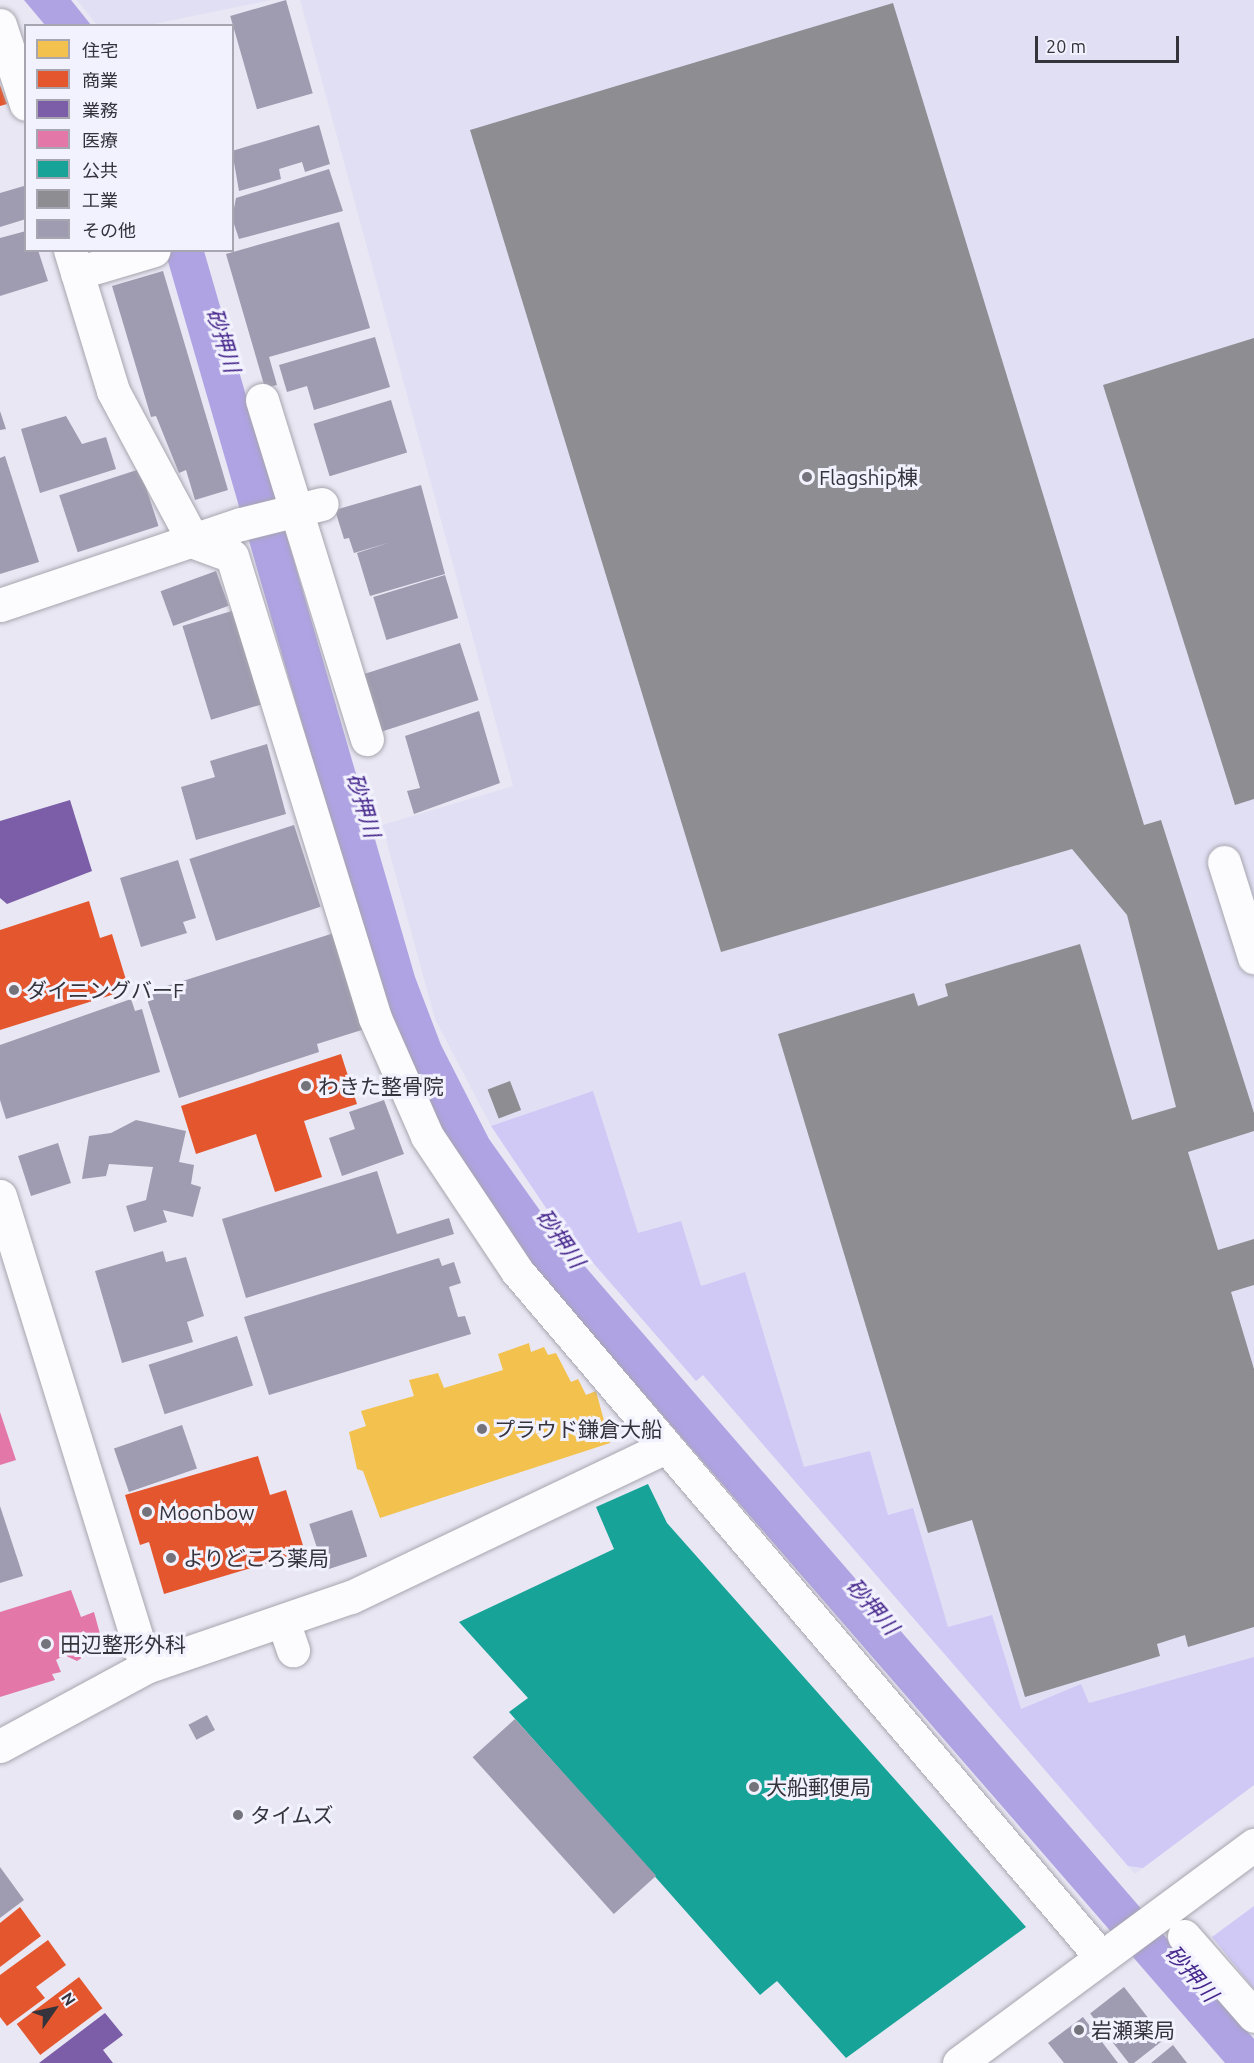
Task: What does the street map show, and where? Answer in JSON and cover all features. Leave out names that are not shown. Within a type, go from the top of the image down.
[{"type":"street","points":[[0,25],[24,98]]},
{"type":"street","points":[[141,252],[74,262],[113,391],[194,542],[232,556],[375,1018],[427,1136],[517,1271],[1101,1957]]},
{"type":"street","points":[[262,400],[300,510],[367,739]]},
{"type":"street","points":[[0,605],[194,542],[241,524],[300,510]]},
{"type":"street","points":[[1224,862],[1254,957]]},
{"type":"street","points":[[0,1196],[146,1667]]},
{"type":"street","points":[[0,1746],[146,1667],[288,1635],[351,1597],[665,1447]]},
{"type":"street","points":[[959,2063],[1254,1845]]},
{"type":"street","points":[[1184,1936],[1254,2016]]},
{"type":"shaded area","points":[[77,0],[271,0],[154,24],[96,24]]},
{"type":"shaded area","points":[[300,0],[1254,0],[1254,1785],[1135,1874],[703,1375],[696,1381],[548,1211],[491,1126],[435,1019],[382,825],[513,786]]},
{"type":"shaded area","points":[[593,1091],[638,1233],[681,1221],[701,1286],[745,1272],[804,1467],[870,1451],[888,1515],[913,1508],[948,1627],[992,1615],[1021,1709],[1081,1684],[1089,1703],[1254,1657],[1254,1785],[1143,1868],[1128,1866],[703,1375],[696,1381],[548,1211],[491,1126]]},
{"type":"shaded area","points":[[1254,1906],[1254,1989],[1212,1937]]},
{"type":"water","points":[[24,0],[71,0],[90,24],[44,24]]},
{"type":"water","name":"砂押川","points":[[165,252],[204,252],[415,977],[441,1045],[489,1139],[556,1233],[1254,2039],[1254,2063],[1225,2063],[526,1258],[419,1096],[389,1024]]},
{"type":"building: 住宅","name":"プラウド鎌倉大船","points":[[529,1343],[531,1352],[544,1347],[548,1355],[556,1353],[571,1382],[578,1379],[586,1395],[596,1391],[610,1443],[380,1518],[363,1471],[357,1469],[349,1432],[366,1426],[361,1411],[414,1396],[409,1380],[438,1373],[444,1388],[503,1370],[498,1354]]},
{"type":"building: 商業","points":[[0,85],[7,104],[0,106]]},
{"type":"building: 商業","points":[[89,901],[100,938],[112,934],[127,983],[112,987],[115,994],[0,1030],[0,930]]},
{"type":"building: 商業","points":[[341,1054],[357,1104],[304,1121],[322,1177],[275,1192],[256,1134],[196,1154],[181,1106]]},
{"type":"building: 商業","points":[[258,1456],[270,1495],[286,1490],[305,1552],[164,1594],[149,1542],[140,1545],[125,1495]]},
{"type":"building: 商業","points":[[20,1907],[41,1936],[0,1967],[0,1923]]},
{"type":"building: 商業","points":[[48,1940],[66,1965],[36,1987],[45,1998],[7,2026],[0,2017],[0,1975]]},
{"type":"building: 商業","points":[[79,1977],[102,2008],[40,2055],[17,2024]]},
{"type":"building: 業務","points":[[70,800],[92,871],[7,904],[0,898],[0,821]]},
{"type":"building: 業務","points":[[105,2013],[123,2035],[103,2050],[113,2063],[39,2063]]},
{"type":"building: 医療","points":[[0,1412],[16,1460],[0,1465]]},
{"type":"building: 医療","name":"田辺整形外科","points":[[71,1590],[81,1617],[94,1612],[100,1634],[91,1652],[77,1661],[64,1655],[56,1660],[61,1672],[52,1674],[55,1680],[0,1697],[0,1612]]},
{"type":"building: 公共","points":[[648,1484],[667,1523],[1026,1927],[846,2058],[777,1981],[760,1995],[509,1712],[528,1698],[459,1622],[614,1549],[596,1507]]},
{"type":"building: 工業","name":"Flagship棟","points":[[893,3],[1144,825],[1161,820],[1254,1113],[1254,1131],[1188,1152],[1218,1250],[1254,1239],[1254,1285],[1231,1292],[1254,1369],[1254,1627],[1188,1647],[1185,1635],[1157,1644],[1160,1656],[1025,1697],[972,1520],[928,1533],[778,1034],[914,993],[918,1006],[948,996],[945,984],[1080,944],[1132,1120],[1176,1107],[1127,915],[1072,849],[721,952],[470,130]]},
{"type":"building: 工業","points":[[1254,338],[1254,799],[1235,805],[1103,385]]},
{"type":"building: 工業","points":[[510,1081],[521,1110],[499,1119],[488,1090]]},
{"type":"building: その他","points":[[286,0],[313,93],[257,109],[230,16]]},
{"type":"building: その他","points":[[319,125],[330,164],[305,172],[302,162],[279,169],[281,179],[239,191],[234,150]]},
{"type":"building: その他","points":[[329,169],[343,211],[239,239],[234,224],[236,198]]},
{"type":"building: その他","points":[[24,186],[24,220],[0,227],[0,193]]},
{"type":"building: その他","points":[[339,222],[370,328],[269,357],[277,385],[265,388],[226,254]]},
{"type":"building: その他","points":[[24,232],[24,252],[39,252],[48,281],[0,296],[0,238]]},
{"type":"building: その他","points":[[163,271],[228,490],[195,500],[186,470],[179,473],[156,416],[151,417],[112,286]]},
{"type":"building: その他","points":[[375,337],[390,387],[314,410],[307,386],[287,392],[279,365]]},
{"type":"building: その他","points":[[391,400],[407,453],[330,476],[314,424]]},
{"type":"building: その他","points":[[0,411],[6,429],[0,430]]},
{"type":"building: その他","points":[[66,416],[82,444],[106,437],[116,469],[40,493],[21,429]]},
{"type":"building: その他","points":[[5,456],[39,562],[0,574],[0,458]]},
{"type":"building: その他","points":[[140,469],[159,526],[78,552],[59,495]]},
{"type":"building: その他","points":[[421,485],[445,574],[370,596],[357,553],[391,542],[354,553],[349,538],[344,539],[335,510]]},
{"type":"building: その他","points":[[216,571],[229,606],[173,626],[161,591]]},
{"type":"building: その他","points":[[445,575],[458,618],[386,640],[373,597]]},
{"type":"building: その他","points":[[235,610],[264,704],[211,720],[182,626]]},
{"type":"building: その他","points":[[460,643],[479,700],[381,732],[362,675]]},
{"type":"building: その他","points":[[479,711],[500,783],[414,814],[407,791],[420,788],[405,736]]},
{"type":"building: その他","points":[[267,744],[286,814],[196,840],[181,787],[215,777],[210,761]]},
{"type":"building: その他","points":[[294,825],[321,907],[216,941],[189,859]]},
{"type":"building: その他","points":[[178,860],[196,918],[183,922],[187,933],[141,947],[120,878]]},
{"type":"building: その他","points":[[334,933],[365,1029],[317,1044],[319,1052],[179,1098],[145,993]]},
{"type":"building: その他","points":[[131,999],[135,1011],[142,1009],[160,1072],[6,1119],[0,1100],[0,1045]]},
{"type":"building: その他","points":[[384,1100],[404,1154],[342,1176],[329,1138],[355,1129],[349,1112]]},
{"type":"building: その他","points":[[136,1120],[186,1131],[179,1162],[194,1165],[191,1184],[201,1187],[193,1217],[163,1210],[167,1222],[134,1232],[126,1206],[146,1200],[153,1167],[109,1164],[106,1176],[82,1179],[89,1136],[111,1133]]},
{"type":"building: その他","points":[[58,1143],[71,1183],[31,1196],[18,1156]]},
{"type":"building: その他","points":[[377,1171],[397,1234],[449,1218],[454,1234],[246,1298],[222,1219]]},
{"type":"building: その他","points":[[163,1251],[166,1262],[186,1257],[204,1316],[187,1322],[193,1342],[122,1363],[95,1271]]},
{"type":"building: その他","points":[[439,1258],[442,1266],[454,1262],[461,1283],[449,1287],[458,1317],[465,1316],[471,1334],[269,1395],[244,1317]]},
{"type":"building: その他","points":[[237,1336],[253,1385],[165,1414],[149,1365]]},
{"type":"building: その他","points":[[182,1425],[197,1468],[129,1492],[114,1448]]},
{"type":"building: その他","points":[[0,1506],[23,1576],[0,1583]]},
{"type":"building: その他","points":[[352,1510],[367,1557],[324,1571],[309,1524]]},
{"type":"building: その他","points":[[207,1715],[215,1730],[196,1740],[188,1725]]},
{"type":"building: その他","points":[[515,1719],[656,1876],[614,1914],[473,1757]]},
{"type":"building: その他","points":[[0,1867],[24,1900],[0,1918]]},
{"type":"building: その他","points":[[1124,1987],[1165,2039],[1134,2063],[1129,2063],[1090,2013]]},
{"type":"building: その他","name":"岩瀬薬局","points":[[1083,2017],[1118,2063],[1064,2063],[1048,2043]]},
{"type":"building: その他","points":[[1173,2045],[1187,2063],[1151,2063]]},
{"type":"place","name":"Flagship棟","points":[[807,477]]},
{"type":"place","name":"ダイニングバーF","points":[[14,990]]},
{"type":"place","name":"わきた整骨院","points":[[306,1086]]},
{"type":"place","name":"プラウド鎌倉大船","points":[[482,1429]]},
{"type":"place","name":"Moonbow","points":[[147,1512]]},
{"type":"place","name":"よりどころ薬局","points":[[171,1558]]},
{"type":"place","name":"田辺整形外科","points":[[46,1644]]},
{"type":"place","name":"大船郵便局","points":[[754,1787]]},
{"type":"place","name":"タイムズ","points":[[238,1815]]},
{"type":"place","name":"岩瀬薬局","points":[[1079,2030]]}]
